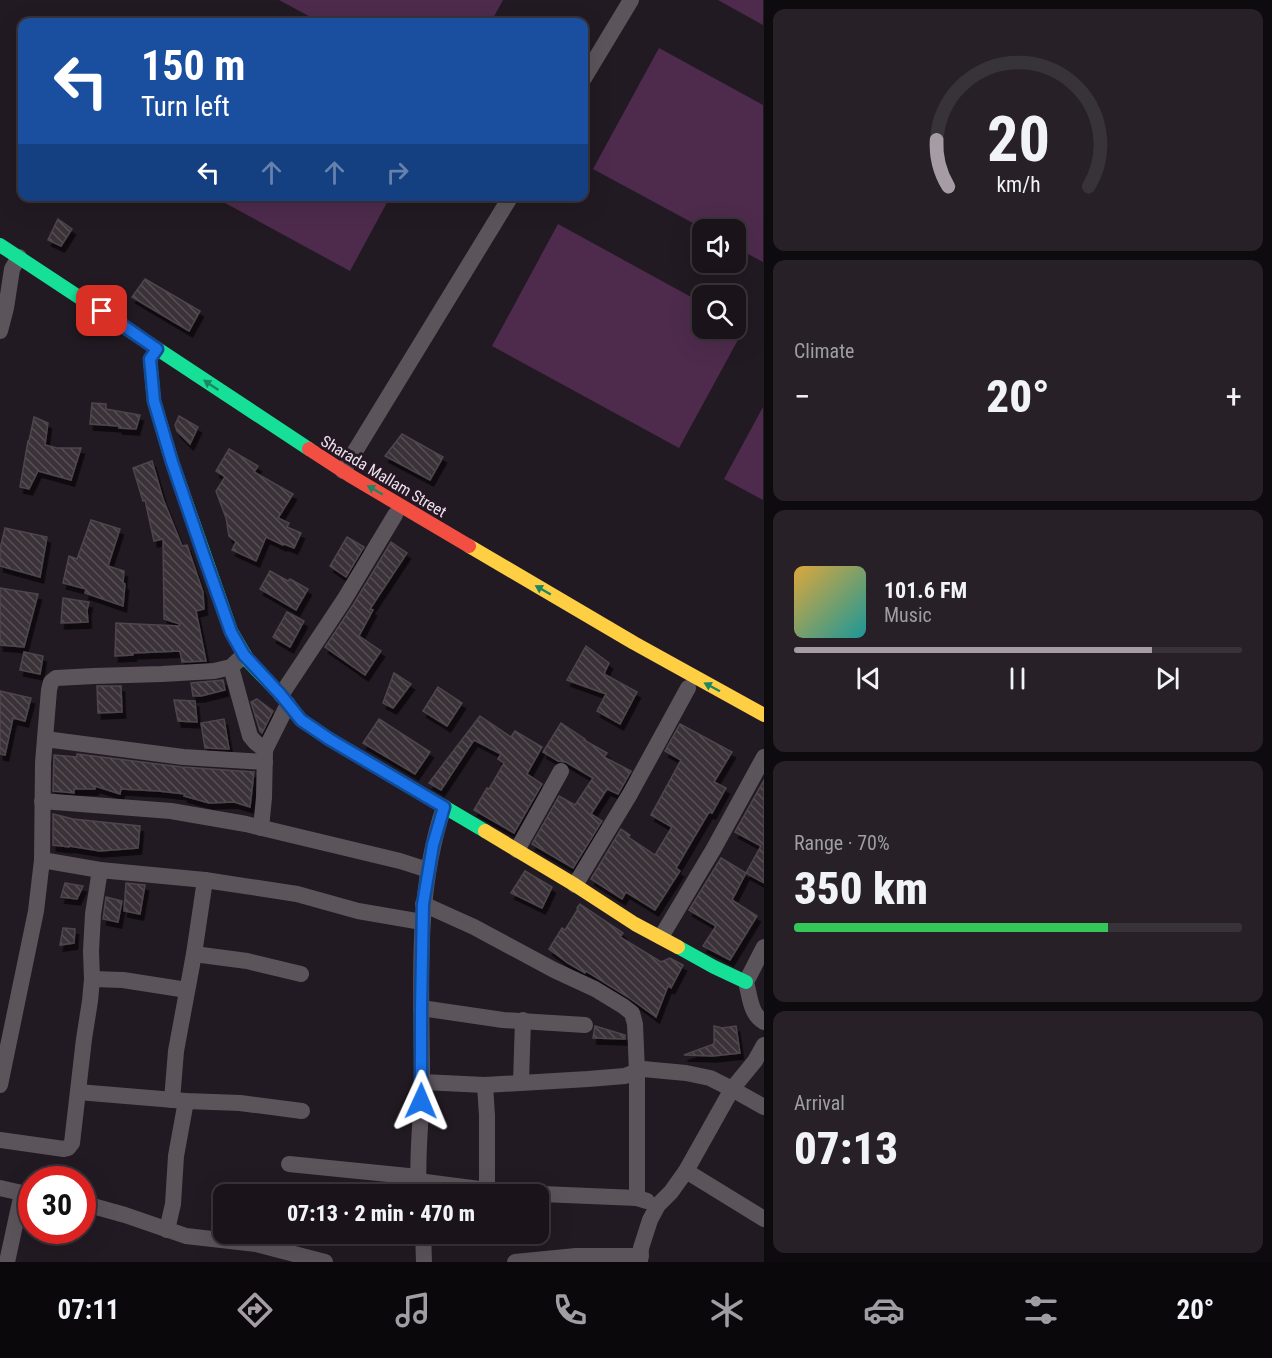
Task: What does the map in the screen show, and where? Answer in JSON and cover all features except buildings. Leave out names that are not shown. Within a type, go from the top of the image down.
[{"type":"street","points":[[588,71],[631,0]]},
{"type":"street","points":[[343,471],[508,201]]},
{"type":"street","name":"Sharada Mallam Street","points":[[0,245],[10,262],[95,322],[154,354],[343,471],[624,638],[764,715]]},
{"type":"street","points":[[0,330],[6,308],[10,262]]},
{"type":"street","points":[[154,354],[154,401],[172,462],[231,632],[250,736],[265,756]]},
{"type":"street","name":"Sharada Mallam Street","points":[[154,354],[313,467],[688,688],[764,728]]},
{"type":"street","points":[[261,828],[265,756],[284,699],[394,515]]},
{"type":"street","points":[[238,661],[284,699],[301,720],[329,739],[575,885],[635,924],[746,982]]},
{"type":"street","points":[[0,1085],[36,911],[42,861],[45,739],[51,682],[56,678],[214,671],[238,661]]},
{"type":"street","points":[[575,885],[630,794],[688,688]]},
{"type":"street","points":[[45,739],[183,757],[265,756]]},
{"type":"street","points":[[661,937],[764,757]]},
{"type":"street","points":[[517,850],[561,771]]},
{"type":"street","points":[[42,801],[171,811],[246,824],[428,870]]},
{"type":"street","points":[[289,1164],[418,1184],[422,1082],[423,904],[437,828],[444,807]]},
{"type":"street","points":[[42,861],[100,870],[205,880],[297,894],[358,911],[422,922]]},
{"type":"street","points":[[0,1140],[68,1148],[72,1143],[90,1001],[93,914],[100,870]]},
{"type":"street","points":[[167,1230],[173,1204],[179,1100],[176,1051],[195,954],[205,880]]},
{"type":"street","points":[[423,904],[474,927],[595,989],[632,1013],[637,1072],[637,1198]]},
{"type":"street","points":[[764,947],[746,982],[753,1011],[764,1022]]},
{"type":"street","points":[[195,954],[247,961],[301,974]]},
{"type":"street","points":[[92,979],[123,980],[188,990]]},
{"type":"street","points":[[421,1008],[503,1020],[585,1025]]},
{"type":"street","points":[[521,1082],[523,1020]]},
{"type":"street","points":[[515,1262],[576,1256],[640,1259],[650,1220],[658,1205],[686,1171],[732,1089],[751,1066],[764,1045]]},
{"type":"street","points":[[422,1082],[485,1085],[625,1076],[643,1069],[710,1078],[764,1107]]},
{"type":"street","points":[[485,1085],[487,1184]]},
{"type":"street","points":[[78,1092],[240,1103],[302,1112]]},
{"type":"street","points":[[686,1171],[764,1219]]},
{"type":"street","points":[[0,1188],[18,1192]]},
{"type":"street","points":[[549,1194],[637,1198],[658,1205]]},
{"type":"street","points":[[96,1207],[186,1236],[256,1244],[269,1255],[325,1262]]},
{"type":"street","points":[[7,1262],[18,1225]]},
{"type":"street","points":[[423,1244],[424,1262]]},
{"type":"shaded area","points":[[279,0],[503,0],[493,18],[313,18]]},
{"type":"shaded area","points":[[718,0],[763,0],[763,25]]},
{"type":"shaded area","points":[[659,48],[763,105],[763,262],[746,253],[746,219],[692,219],[692,223],[593,169]]},
{"type":"shaded area","points":[[221,201],[388,201],[350,271]]},
{"type":"shaded area","points":[[558,224],[692,298],[692,339],[738,339],[679,448],[492,346]]},
{"type":"shaded area","points":[[763,407],[763,500],[724,479]]},
{"type":"traffic: fast","points":[[0,245],[309,449]]},
{"type":"traffic: fast","points":[[157,349],[150,359],[154,401],[172,462],[231,631],[249,662],[301,720],[329,739],[485,831]]},
{"type":"traffic: fast","points":[[678,947],[746,982]]},
{"type":"traffic: slow","points":[[469,546],[634,643],[764,715]]},
{"type":"traffic: slow","points":[[485,831],[635,924],[678,947]]},
{"type":"traffic: jam","points":[[309,449],[469,546]]},
{"type":"route","points":[[102,311],[157,349],[150,359],[154,401],[204,556],[231,632],[244,655],[301,720],[444,807],[433,845],[423,904],[421,1101]]}]
